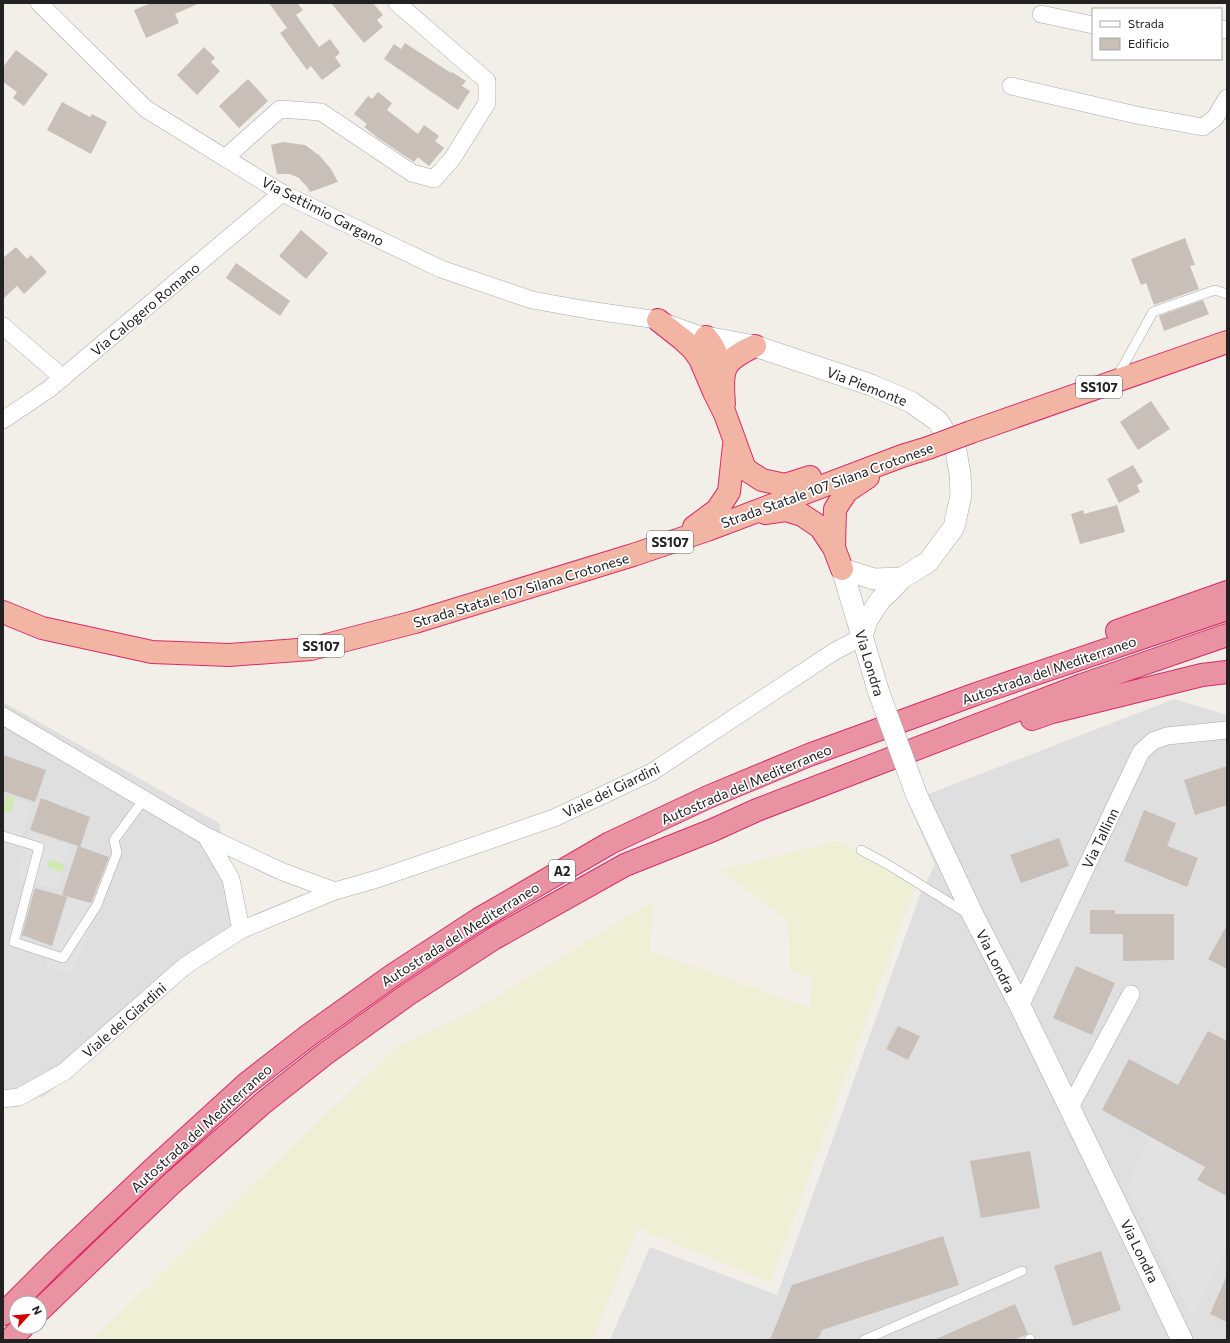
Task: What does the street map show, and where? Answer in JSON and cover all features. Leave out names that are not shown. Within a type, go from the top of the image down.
[{"type":"highway","points":[[658,320],[692,348],[700,359],[725,414],[745,469],[762,480],[785,485],[883,456],[902,456]]},
{"type":"highway","points":[[700,359],[701,347],[706,338],[713,345],[718,357],[725,414]]},
{"type":"highway","name":"Strada Statale 107 Silana Crotonese","points":[[3,612],[42,628],[152,652],[229,655],[311,649],[416,622],[633,555],[707,530],[902,456],[1227,342]]},
{"type":"highway","points":[[722,383],[727,364],[739,353],[755,346]]},
{"type":"highway","points":[[633,555],[696,526],[717,510],[729,492],[735,442]]},
{"type":"highway","points":[[834,548],[835,509],[847,491],[868,477],[928,448]]},
{"type":"highway","points":[[707,530],[766,513],[786,510],[802,515],[820,526],[834,548],[842,569]]},
{"type":"highway","points":[[1071,661],[1120,630],[1227,592]]},
{"type":"highway","name":"Autostrada del Mediterraneo","points":[[3,1314],[56,1261],[153,1169],[246,1084],[309,1035],[393,974],[479,919],[610,843],[708,797],[809,755],[1071,661],[1227,609]]},
{"type":"highway","name":"Autostrada del Mediterraneo","points":[[48,1302],[170,1185],[263,1103],[325,1054],[407,995],[493,939],[625,866],[713,830],[757,810],[1082,685],[1227,635]]},
{"type":"highway","points":[[757,810],[801,805],[1052,712],[1202,675],[1227,672]]},
{"type":"street","name":"Via Settimio Gargano","points":[[39,3],[146,109],[282,193],[441,268],[532,300],[658,320]]},
{"type":"street","points":[[225,158],[280,109],[321,112],[412,173],[434,180],[452,159],[487,103],[487,81],[397,3]]},
{"type":"street","points":[[1041,14],[1092,25]]},
{"type":"street","points":[[1011,86],[1136,115],[1203,127],[1215,118],[1227,98]]},
{"type":"street","name":"Via Calogero Romano","points":[[3,420],[49,390],[282,193]]},
{"type":"street","name":"Via Piemonte","points":[[658,320],[706,338],[755,346],[871,385],[911,402],[938,421],[956,451],[960,474],[961,495],[954,527],[928,562],[902,578],[881,599],[867,620],[862,637]]},
{"type":"street","points":[[3,326],[63,378]]},
{"type":"street","points":[[842,569],[874,579],[902,578]]},
{"type":"street","name":"Via Londra","points":[[842,569],[879,693],[917,796],[974,918],[1020,1006],[1182,1340]]},
{"type":"street","points":[[850,597],[874,579]]},
{"type":"street","points":[[850,597],[881,599]]},
{"type":"street","name":"Viale dei Giardini","points":[[3,1099],[19,1097],[64,1072],[185,966],[241,930],[335,891],[377,879],[554,818],[652,772],[836,651],[862,637]]},
{"type":"street","points":[[3,716],[206,836],[283,872],[335,891]]},
{"type":"street","name":"Via Tallinn","points":[[1020,1006],[1141,752],[1154,741],[1167,736],[1227,730]]},
{"type":"street","points":[[206,836],[230,879],[241,930]]},
{"type":"street","points":[[1069,1109],[1131,994]]},
{"type":"lane","points":[[1114,382],[1153,312],[1215,290],[1227,294]]},
{"type":"lane","points":[[3,836],[39,847],[14,942],[63,958],[97,905],[118,853],[114,840],[144,799]]},
{"type":"lane","points":[[861,850],[887,864],[974,918]]},
{"type":"lane","points":[[864,1340],[1022,1271]]},
{"type":"shaded area","points":[[1174,699],[1227,715],[1227,1340],[610,1340],[650,1247],[777,1295],[921,892],[935,865],[908,802]]},
{"type":"shaded area","points":[[3,702],[219,823],[241,930],[45,1096],[3,1107]]},
{"type":"shaded area","points":[[15,799],[32,805],[20,844],[3,839],[3,812],[10,814]]},
{"type":"shaded area","points":[[29,833],[70,845],[64,864],[50,859],[47,867],[62,872],[56,889],[17,878]]},
{"type":"shaded area","points":[[68,897],[101,906],[71,974],[46,967]]},
{"type":"shaded area","points":[[1150,1137],[1205,1167],[1198,1180],[1227,1197],[1227,1247],[1193,1318],[1127,1186]]},
{"type":"green space","points":[[7,796],[15,799],[10,814],[3,812],[3,807]]},
{"type":"green space","points":[[838,841],[916,885],[770,1283],[638,1228],[592,1340],[92,1340],[395,1048],[475,1010],[653,901],[650,951],[810,1008],[813,979],[790,969],[788,921],[721,870]]},
{"type":"green space","points":[[49,859],[64,864],[62,872],[47,867]]},
{"type":"building","points":[[151,3],[200,3],[175,14],[179,23],[146,38],[134,10]]},
{"type":"building","points":[[269,3],[297,3],[303,10],[296,15],[319,47],[330,39],[340,53],[335,57],[341,66],[322,80],[311,66],[307,70],[280,33],[287,28]]},
{"type":"building","points":[[331,3],[373,3],[383,15],[377,20],[383,27],[364,43]]},
{"type":"building","points":[[405,43],[466,81],[462,86],[470,91],[458,110],[384,59],[394,44],[401,49]]},
{"type":"building","points":[[204,47],[215,58],[211,62],[220,71],[197,95],[177,75]]},
{"type":"building","points":[[16,50],[48,74],[24,106],[13,98],[17,92],[3,82],[3,67]]},
{"type":"building","points":[[248,79],[268,101],[239,128],[219,106]]},
{"type":"building","points":[[378,92],[392,103],[387,110],[418,134],[424,125],[439,136],[435,141],[444,148],[429,166],[418,157],[414,162],[378,138],[364,127],[367,124],[354,114],[368,96],[372,99]]},
{"type":"building","points":[[62,102],[90,117],[92,114],[107,122],[91,154],[47,130]]},
{"type":"building","points":[[283,142],[305,145],[320,156],[331,169],[338,182],[310,192],[299,178],[290,174],[277,174],[271,145]]},
{"type":"building","points":[[301,230],[328,253],[306,279],[279,256]]},
{"type":"building","points":[[1185,238],[1195,265],[1190,266],[1199,289],[1154,305],[1146,283],[1141,285],[1131,259]]},
{"type":"building","points":[[16,247],[27,259],[31,255],[47,272],[24,294],[17,286],[3,299],[3,258]]},
{"type":"building","points":[[236,263],[290,301],[280,316],[226,278]]},
{"type":"building","points":[[1203,300],[1209,314],[1164,331],[1159,316]]},
{"type":"building","points":[[1151,401],[1170,429],[1138,450],[1120,422]]},
{"type":"building","points":[[1133,465],[1143,482],[1137,485],[1140,492],[1119,503],[1107,479]]},
{"type":"building","points":[[1117,505],[1125,532],[1080,544],[1071,514],[1083,510],[1084,514]]},
{"type":"building","points":[[3,755],[46,770],[35,802],[3,791]]},
{"type":"building","points":[[1227,766],[1227,805],[1195,815],[1184,780]]},
{"type":"building","points":[[41,798],[90,817],[80,847],[109,857],[91,903],[62,895],[78,846],[30,830]]},
{"type":"building","points":[[1144,810],[1176,823],[1167,846],[1198,858],[1187,887],[1124,861]]},
{"type":"building","points":[[1059,838],[1069,866],[1021,883],[1010,855]]},
{"type":"building","points":[[35,888],[67,897],[52,946],[22,935]]},
{"type":"building","points":[[1090,910],[1115,910],[1115,914],[1174,914],[1174,960],[1123,961],[1123,934],[1090,934]]},
{"type":"building","points":[[1227,925],[1227,969],[1208,959]]},
{"type":"building","points":[[1076,966],[1115,983],[1092,1035],[1053,1018]]},
{"type":"building","points":[[898,1026],[920,1036],[908,1060],[886,1049]]},
{"type":"building","points":[[1208,1031],[1227,1041],[1227,1196],[1197,1180],[1205,1167],[1102,1110],[1129,1059],[1178,1085]]},
{"type":"building","points":[[1030,1151],[1040,1208],[981,1218],[970,1161]]},
{"type":"building","points":[[943,1236],[959,1285],[822,1330],[818,1340],[770,1340],[792,1285]]},
{"type":"building","points":[[1101,1251],[1121,1310],[1073,1326],[1054,1266]]},
{"type":"building","points":[[1227,1275],[1227,1322],[1210,1314]]},
{"type":"building","points":[[1015,1304],[1028,1334],[1013,1340],[934,1340]]}]
